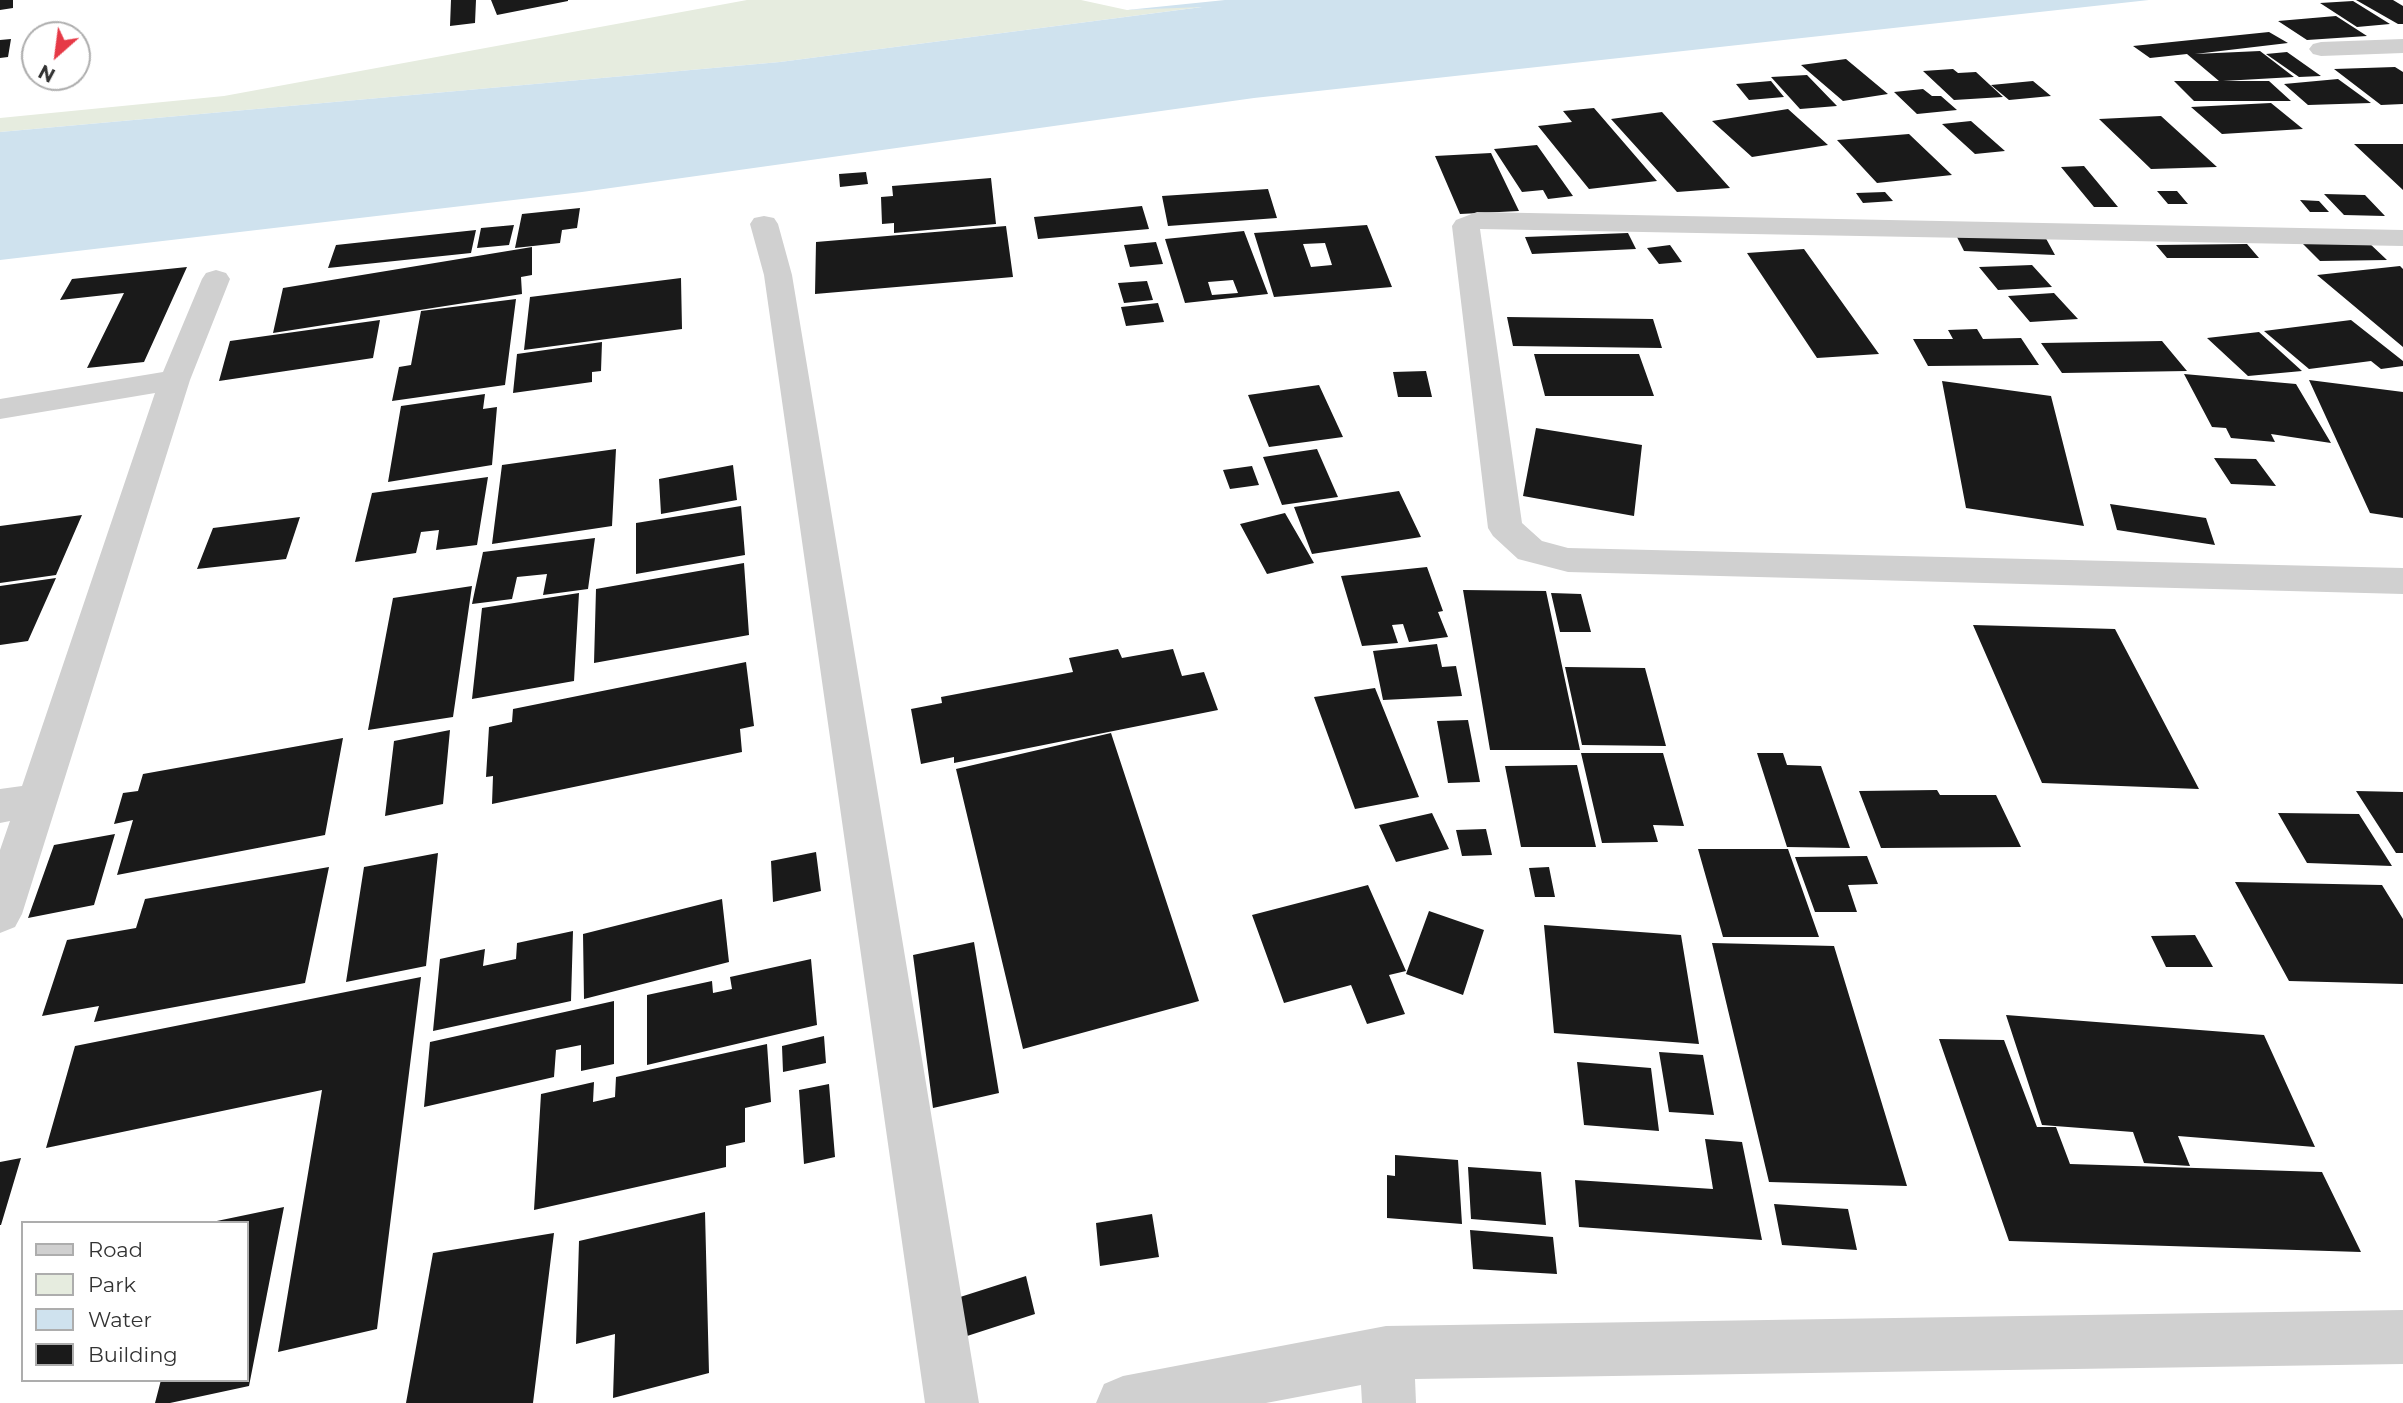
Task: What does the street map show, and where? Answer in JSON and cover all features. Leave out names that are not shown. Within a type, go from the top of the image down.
[{"type":"street","points":[[2321,49],[2403,46]]},
{"type":"street","points":[[2403,238],[1477,220],[1466,226],[1505,528],[1530,550],[1567,560],[2403,581]]},
{"type":"street","points":[[764,224],[778,275],[952,1403]]},
{"type":"street","points":[[0,914],[19,803],[175,380],[216,279]]},
{"type":"street","points":[[0,410],[175,380]]},
{"type":"street","points":[[1123,1403],[1387,1378],[2403,1337]]},
{"type":"green space","points":[[747,0],[1081,0],[1127,10],[1217,5],[780,62],[0,132],[0,118],[224,96]]},
{"type":"water","points":[[1225,0],[2149,0],[1254,98],[582,192],[0,260],[0,132],[780,62],[1202,7],[1127,10]]},
{"type":"building","points":[[0,0],[13,0],[13,8],[0,10]]},
{"type":"building","points":[[451,0],[476,0],[475,23],[450,26]]},
{"type":"building","points":[[491,0],[568,0],[568,1],[497,15]]},
{"type":"building","points":[[2356,0],[2393,0],[2403,6],[2403,24],[2398,24]]},
{"type":"building","points":[[2353,1],[2390,24],[2357,27],[2320,3]]},
{"type":"building","points":[[2336,16],[2367,36],[2307,40],[2278,21]]},
{"type":"building","points":[[2269,32],[2288,43],[2195,54],[2260,51],[2294,77],[2223,81],[2269,81],[2291,101],[2194,101],[2174,81],[2219,81],[2187,54],[2150,58],[2133,46]]},
{"type":"building","points":[[11,39],[8,57],[0,58],[0,40]]},
{"type":"building","points":[[2287,52],[2321,76],[2299,77],[2266,54]]},
{"type":"building","points":[[1846,59],[1888,94],[1843,101],[1801,65]]},
{"type":"building","points":[[2395,67],[2403,72],[2403,104],[2381,105],[2334,69]]},
{"type":"building","points":[[1953,69],[1958,73],[1976,72],[2003,97],[1954,100],[1923,71]]},
{"type":"building","points":[[1807,75],[1837,106],[1800,109],[1771,77]]},
{"type":"building","points":[[2338,79],[2371,103],[2308,105],[2284,84]]},
{"type":"building","points":[[1771,81],[1784,97],[1749,100],[1736,84]]},
{"type":"building","points":[[2033,81],[2051,96],[2009,100],[1991,85]]},
{"type":"building","points":[[1923,89],[1932,96],[1941,96],[1957,110],[1917,114],[1894,92]]},
{"type":"building","points":[[2271,103],[2303,129],[2222,134],[2191,107]]},
{"type":"building","points":[[1594,108],[1657,181],[1589,189],[1538,126],[1572,122],[1563,111]]},
{"type":"building","points":[[1788,109],[1828,145],[1752,157],[1712,121]]},
{"type":"building","points":[[1662,112],[1730,188],[1677,192],[1611,119]]},
{"type":"building","points":[[2161,116],[2217,167],[2151,169],[2099,119]]},
{"type":"building","points":[[1971,121],[2005,151],[1975,154],[1942,124]]},
{"type":"building","points":[[1909,134],[1952,175],[1877,183],[1837,140]]},
{"type":"building","points":[[2354,144],[2403,144],[2403,190]]},
{"type":"building","points":[[1537,145],[1573,196],[1548,199],[1543,190],[1522,192],[1494,149]]},
{"type":"building","points":[[1491,153],[1519,211],[1460,214],[1435,156]]},
{"type":"building","points":[[2084,166],[2118,207],[2094,207],[2061,167]]},
{"type":"building","points":[[866,172],[868,184],[840,187],[839,174]]},
{"type":"building","points":[[991,178],[996,224],[894,233],[894,223],[882,224],[881,197],[893,196],[892,186]]},
{"type":"building","points":[[1268,189],[1277,218],[1168,226],[1162,196]]},
{"type":"building","points":[[2157,191],[2177,191],[2188,204],[2168,204]]},
{"type":"building","points":[[1885,192],[1893,201],[1863,203],[1856,193]]},
{"type":"building","points":[[2324,194],[2365,195],[2385,216],[2344,215]]},
{"type":"building","points":[[2300,200],[2319,201],[2329,212],[2310,212]]},
{"type":"building","points":[[1142,206],[1149,229],[1038,239],[1034,217]]},
{"type":"building","points":[[580,208],[577,228],[562,230],[560,243],[515,248],[522,214]]},
{"type":"building","points":[[514,225],[509,245],[477,248],[481,228]]},
{"type":"building","points":[[1367,225],[1392,287],[1274,297],[1254,233]],"holes":[[[1325,243],[1332,265],[1311,267],[1303,244]]]},
{"type":"building","points":[[1006,226],[1013,277],[815,294],[816,242]]},
{"type":"building","points":[[1953,229],[2043,233],[2055,255],[1964,251]]},
{"type":"building","points":[[476,230],[471,253],[328,268],[336,245]]},
{"type":"building","points":[[1244,231],[1268,294],[1185,303],[1165,239]],"holes":[[[1233,280],[1238,293],[1212,295],[1208,282]]]},
{"type":"building","points":[[1628,233],[1636,249],[1532,254],[1525,237]]},
{"type":"building","points":[[1156,242],[1163,264],[1130,267],[1124,245]]},
{"type":"building","points":[[2368,242],[2387,260],[2320,261],[2302,243]]},
{"type":"building","points":[[2247,244],[2259,258],[2167,258],[2156,245]]},
{"type":"building","points":[[1670,245],[1682,262],[1659,264],[1647,248]]},
{"type":"building","points":[[532,247],[532,275],[521,277],[522,294],[273,333],[283,288]]},
{"type":"building","points":[[1804,249],[1879,354],[1817,358],[1747,253]]},
{"type":"building","points":[[2032,265],[2052,287],[1998,290],[1979,267]]},
{"type":"building","points":[[2400,266],[2403,269],[2403,347],[2317,275]]},
{"type":"building","points":[[187,267],[144,362],[87,368],[124,293],[60,300],[72,279]]},
{"type":"building","points":[[681,278],[682,329],[524,350],[530,297]]},
{"type":"building","points":[[1147,281],[1153,300],[1124,303],[1118,283]]},
{"type":"building","points":[[2054,293],[2078,319],[2030,322],[2008,296]]},
{"type":"building","points":[[516,299],[505,385],[392,401],[399,367],[411,365],[421,311]]},
{"type":"building","points":[[1158,303],[1164,322],[1126,326],[1121,307]]},
{"type":"building","points":[[1507,317],[1653,319],[1662,348],[1513,346]]},
{"type":"building","points":[[380,320],[373,358],[219,381],[230,341]]},
{"type":"building","points":[[2351,320],[2403,361],[2403,366],[2381,369],[2371,361],[2309,369],[2264,331]]},
{"type":"building","points":[[1977,329],[1983,339],[2021,338],[2039,365],[1928,366],[1913,339],[1953,339],[1948,330]]},
{"type":"building","points":[[2259,332],[2302,371],[2248,376],[2207,338]]},
{"type":"building","points":[[2162,341],[2187,371],[2062,373],[2041,343]]},
{"type":"building","points":[[602,342],[601,371],[592,372],[592,382],[513,393],[517,354]]},
{"type":"building","points":[[1534,354],[1639,354],[1654,396],[1545,396]]},
{"type":"building","points":[[1426,371],[1432,397],[1398,397],[1393,372]]},
{"type":"building","points":[[2184,374],[2296,384],[2331,443],[2271,434],[2275,442],[2231,438],[2226,428],[2212,427]]},
{"type":"building","points":[[2309,380],[2403,392],[2403,518],[2370,513]]},
{"type":"building","points":[[1942,381],[2051,396],[2084,526],[1966,508]]},
{"type":"building","points":[[1319,385],[1343,437],[1269,447],[1248,395]]},
{"type":"building","points":[[485,394],[483,409],[497,407],[492,465],[388,482],[401,406]]},
{"type":"building","points":[[1536,428],[1642,445],[1634,516],[1523,496]]},
{"type":"building","points":[[616,449],[612,526],[492,544],[502,465]]},
{"type":"building","points":[[1317,449],[1338,497],[1282,505],[1263,457]]},
{"type":"building","points":[[2214,458],[2256,459],[2276,486],[2231,484]]},
{"type":"building","points":[[733,465],[737,500],[661,514],[659,479]]},
{"type":"building","points":[[1252,466],[1259,485],[1230,489],[1223,470]]},
{"type":"building","points":[[488,477],[477,545],[436,550],[439,530],[421,532],[416,553],[355,562],[372,493]]},
{"type":"building","points":[[1399,491],[1421,537],[1312,554],[1294,507]]},
{"type":"building","points":[[2110,504],[2206,518],[2215,545],[2117,530]]},
{"type":"building","points":[[741,506],[745,555],[636,574],[636,523]]},
{"type":"building","points":[[1285,513],[1314,563],[1267,574],[1240,524]]},
{"type":"building","points":[[82,515],[56,575],[0,583],[0,526]]},
{"type":"building","points":[[300,517],[286,559],[197,569],[213,528]]},
{"type":"building","points":[[595,538],[588,589],[543,595],[547,574],[517,577],[512,599],[472,604],[483,552]]},
{"type":"building","points":[[744,563],[749,635],[594,663],[596,589]]},
{"type":"building","points":[[1427,567],[1443,611],[1438,612],[1448,637],[1409,642],[1403,624],[1392,625],[1398,643],[1362,646],[1341,576]]},
{"type":"building","points":[[56,578],[28,641],[0,645],[0,586]]},
{"type":"building","points":[[472,586],[453,717],[368,730],[393,598]]},
{"type":"building","points":[[1463,590],[1546,591],[1580,750],[1490,750]]},
{"type":"building","points":[[579,593],[574,681],[472,699],[482,608]]},
{"type":"building","points":[[1551,593],[1581,594],[1591,632],[1560,632]]},
{"type":"building","points":[[1973,625],[2115,629],[2199,789],[2042,783]]},
{"type":"building","points":[[1437,644],[1442,667],[1456,666],[1462,696],[1383,700],[1373,651]]},
{"type":"building","points":[[1118,649],[1122,658],[1173,649],[1182,676],[1204,672],[1218,710],[954,763],[954,757],[921,764],[911,709],[942,703],[941,697],[1073,672],[1069,658]]},
{"type":"building","points":[[746,662],[754,726],[740,729],[742,752],[492,804],[493,776],[486,777],[489,727],[512,722],[513,709]]},
{"type":"building","points":[[1565,667],[1645,668],[1666,746],[1582,745]]},
{"type":"building","points":[[1375,688],[1419,797],[1355,809],[1314,697]]},
{"type":"building","points":[[1468,720],[1480,782],[1448,783],[1437,721]]},
{"type":"building","points":[[450,730],[443,804],[385,816],[394,741]]},
{"type":"building","points":[[1111,733],[1199,1001],[1023,1049],[956,769]]},
{"type":"building","points":[[343,738],[325,835],[117,875],[133,820],[114,824],[123,793],[138,791],[143,774]]},
{"type":"building","points":[[1581,753],[1663,753],[1684,826],[1653,825],[1658,842],[1602,843]]},
{"type":"building","points":[[1757,753],[1783,753],[1787,765],[1821,766],[1850,848],[1787,847]]},
{"type":"building","points":[[1577,765],[1596,847],[1521,847],[1505,766]]},
{"type":"building","points":[[1937,790],[1940,795],[1996,795],[2021,847],[1881,848],[1859,791]]},
{"type":"building","points":[[2356,791],[2403,792],[2403,853],[2396,853]]},
{"type":"building","points":[[1432,813],[1449,849],[1396,862],[1379,825]]},
{"type":"building","points":[[2278,813],[2359,814],[2392,866],[2307,863]]},
{"type":"building","points":[[1486,829],[1492,855],[1462,856],[1456,830]]},
{"type":"building","points":[[115,834],[94,905],[28,918],[54,845]]},
{"type":"building","points":[[1698,849],[1788,849],[1819,937],[1723,937]]},
{"type":"building","points":[[816,852],[821,891],[773,902],[771,861]]},
{"type":"building","points":[[438,853],[426,966],[346,982],[364,867]]},
{"type":"building","points":[[1867,856],[1878,884],[1848,885],[1857,912],[1815,912],[1795,857]]},
{"type":"building","points":[[329,867],[305,983],[94,1022],[99,1006],[42,1016],[67,940],[136,928],[145,899]]},
{"type":"building","points":[[1549,867],[1555,897],[1535,897],[1529,868]]},
{"type":"building","points":[[2235,882],[2382,885],[2403,919],[2403,984],[2289,981]]},
{"type":"building","points":[[1368,885],[1406,971],[1389,975],[1405,1014],[1367,1024],[1351,985],[1284,1003],[1252,915]]},
{"type":"building","points":[[722,899],[729,962],[584,999],[583,934]]},
{"type":"building","points":[[1429,911],[1484,930],[1463,995],[1406,974]]},
{"type":"building","points":[[1544,925],[1681,935],[1699,1044],[1554,1033]]},
{"type":"building","points":[[573,931],[571,1001],[433,1031],[440,959],[485,949],[483,966],[516,959],[517,943]]},
{"type":"building","points":[[2195,935],[2213,967],[2166,967],[2151,936]]},
{"type":"building","points":[[974,942],[999,1093],[933,1108],[913,955]]},
{"type":"building","points":[[1712,943],[1834,946],[1907,1186],[1769,1182]]},
{"type":"building","points":[[811,959],[817,1025],[647,1065],[647,995],[712,981],[713,993],[732,989],[730,977]]},
{"type":"building","points":[[421,977],[377,1329],[278,1352],[322,1090],[46,1148],[75,1046]]},
{"type":"building","points":[[614,1001],[614,1064],[581,1071],[581,1045],[556,1050],[554,1077],[424,1107],[430,1042]]},
{"type":"building","points":[[2006,1015],[2264,1035],[2315,1147],[2178,1136],[2190,1166],[2144,1163],[2133,1132],[2042,1125]]},
{"type":"building","points":[[824,1036],[826,1063],[783,1072],[782,1046]]},
{"type":"building","points":[[1939,1039],[2004,1040],[2037,1127],[2056,1127],[2070,1164],[2322,1172],[2361,1252],[2009,1241]]},
{"type":"building","points":[[767,1044],[771,1102],[745,1108],[745,1142],[726,1146],[726,1167],[534,1210],[541,1094],[594,1082],[593,1102],[615,1097],[616,1077]]},
{"type":"building","points":[[1659,1052],[1703,1055],[1714,1115],[1669,1112]]},
{"type":"building","points":[[1577,1062],[1651,1068],[1659,1131],[1584,1125]]},
{"type":"building","points":[[829,1084],[835,1157],[804,1164],[799,1090]]},
{"type":"building","points":[[1705,1139],[1742,1142],[1762,1240],[1579,1227],[1575,1180],[1713,1189]]},
{"type":"building","points":[[1395,1155],[1458,1160],[1462,1224],[1387,1218],[1387,1175],[1395,1176]]},
{"type":"building","points":[[21,1158],[1,1225],[0,1225],[0,1162]]},
{"type":"building","points":[[1468,1167],[1541,1172],[1546,1225],[1471,1219]]},
{"type":"building","points":[[1774,1204],[1848,1209],[1857,1250],[1782,1245]]},
{"type":"building","points":[[284,1207],[249,1386],[170,1403],[155,1403],[160,1382],[248,1382],[248,1221],[217,1221]]},
{"type":"building","points":[[705,1212],[709,1373],[613,1398],[615,1334],[576,1344],[579,1241]]},
{"type":"building","points":[[1152,1214],[1159,1257],[1100,1266],[1096,1223]]},
{"type":"building","points":[[1470,1230],[1553,1237],[1557,1274],[1473,1269]]},
{"type":"building","points":[[554,1233],[533,1403],[406,1403],[433,1253]]},
{"type":"building","points":[[1026,1276],[1035,1314],[964,1337],[957,1298]]}]
